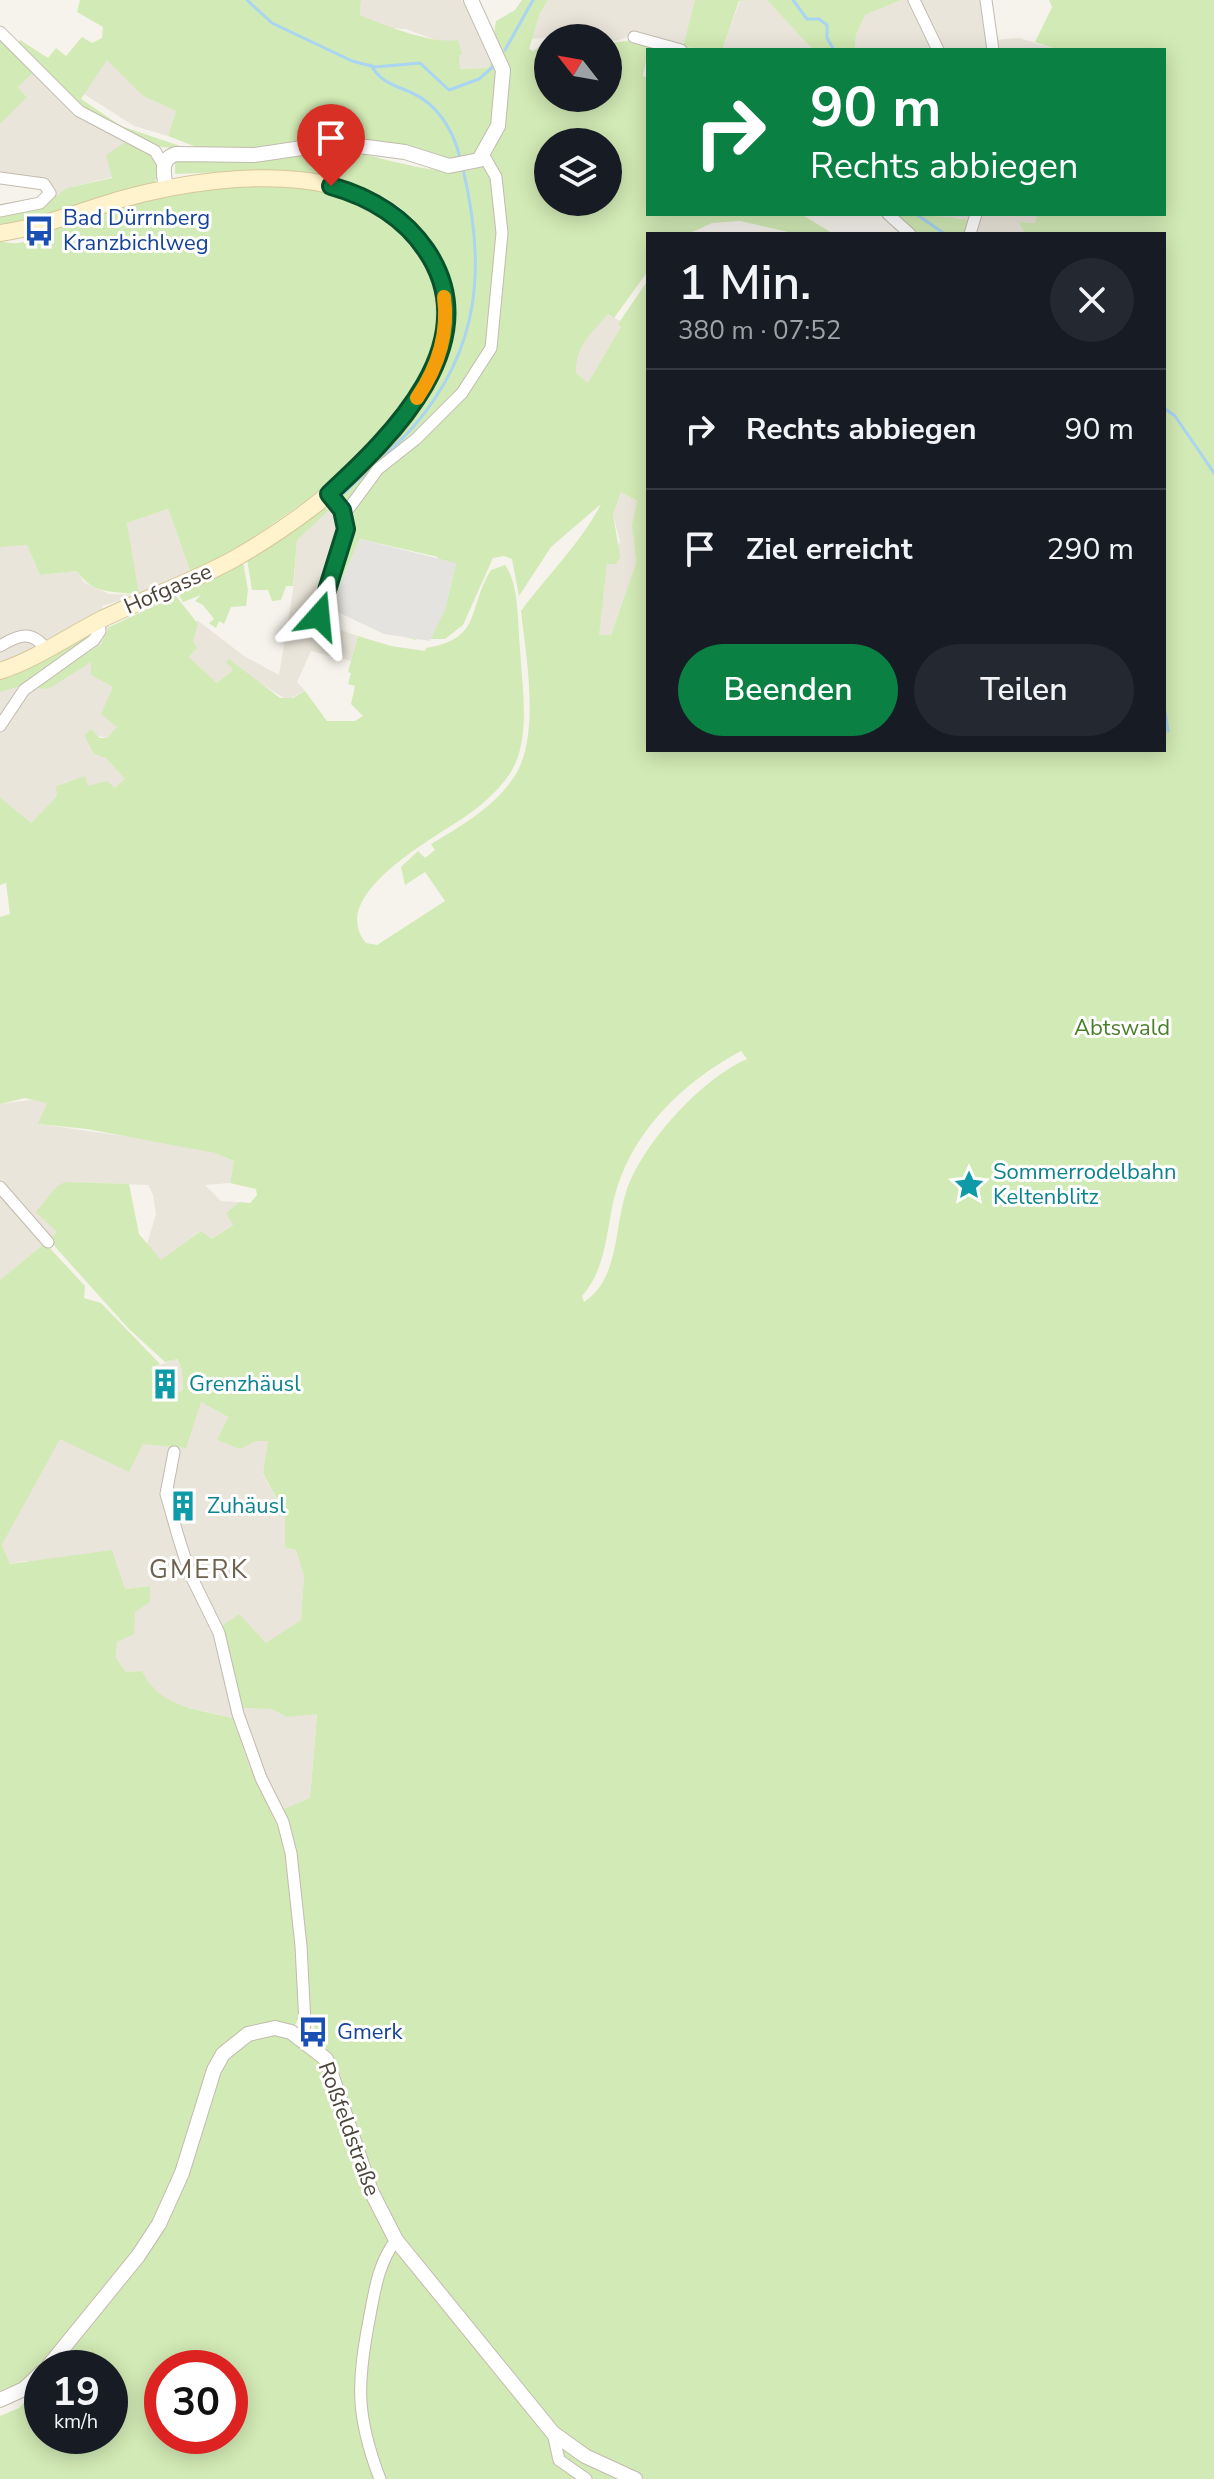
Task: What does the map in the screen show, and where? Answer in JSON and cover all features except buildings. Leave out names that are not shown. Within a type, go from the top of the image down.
[{"type":"main road","name":"Hofgasse","points":[[0,233],[166,189],[247,180],[308,181],[353,192],[406,225],[431,257],[446,310],[445,331],[435,367],[407,413],[377,448],[329,494],[233,559],[0,671]]},
{"type":"street","points":[[152,149],[176,154],[254,155],[336,143],[405,152],[461,166],[484,156],[498,126],[503,70],[471,0]]},
{"type":"street","points":[[914,0],[937,48]]},
{"type":"street","points":[[986,0],[993,48]]},
{"type":"street","points":[[0,32],[79,111],[160,155],[166,189]]},
{"type":"street","points":[[634,37],[674,48]]},
{"type":"street","points":[[164,166],[169,156],[176,154]]},
{"type":"street","points":[[344,515],[378,469],[416,439],[462,393],[491,348],[502,233],[496,177],[484,156]]},
{"type":"street","points":[[0,178],[44,184],[50,193],[45,200],[31,206],[0,211]]},
{"type":"street","points":[[890,216],[908,232]]},
{"type":"street","points":[[319,616],[345,537],[344,515],[329,494]]},
{"type":"street","points":[[0,726],[24,690],[94,640],[100,631],[99,621]]},
{"type":"street","points":[[0,646],[26,634],[35,636],[47,650]]},
{"type":"street","points":[[0,1187],[48,1242]]},
{"type":"street","points":[[174,1452],[166,1494],[178,1536],[190,1574],[219,1633],[238,1714],[261,1778],[283,1822],[291,1853],[301,1946],[305,2024],[302,2037]]},
{"type":"street","name":"Roßfeldstraße","points":[[62,2350],[138,2256],[159,2224],[182,2173],[214,2070],[223,2054],[248,2034],[275,2028],[302,2037],[326,2059],[371,2191],[396,2240],[553,2433],[585,2456],[635,2479]]},
{"type":"street","points":[[380,2479],[364,2431],[358,2382],[376,2282],[382,2262],[396,2240]]},
{"type":"street","points":[[0,2400],[24,2389]]},
{"type":"street","points":[[553,2433],[559,2460],[586,2479]]},
{"type":"shaded area","points":[[361,0],[461,0],[468,5],[491,50],[489,68],[459,69],[458,41],[441,42],[406,29],[388,28],[360,15]]},
{"type":"shaded area","points":[[548,0],[695,0],[684,46],[692,48],[652,48],[654,39],[636,34],[622,39],[622,24],[537,24]]},
{"type":"shaded area","points":[[767,0],[811,48],[723,48],[740,1]]},
{"type":"shaded area","points":[[901,0],[990,0],[995,40],[1019,38],[1052,48],[855,48],[856,35],[865,15]]},
{"type":"shaded area","points":[[107,59],[143,96],[176,111],[168,136],[134,126],[84,94]]},
{"type":"shaded area","points":[[35,71],[127,141],[110,171],[112,177],[67,188],[52,200],[54,192],[50,182],[0,176],[0,124],[27,96],[18,87]]},
{"type":"shaded area","points":[[931,216],[1037,216],[1036,223],[1020,222],[1024,232],[966,232],[961,218],[939,219]]},
{"type":"shaded area","points":[[608,314],[620,321],[621,330],[588,383],[576,373],[576,357],[590,332]]},
{"type":"shaded area","points":[[621,492],[637,501],[633,536],[636,563],[611,635],[598,635],[607,563],[620,542],[613,514]]},
{"type":"shaded area","points":[[328,504],[342,524],[315,621],[358,636],[351,661],[311,651],[297,682],[305,691],[287,700],[240,670],[233,670],[217,683],[189,657],[197,648],[193,641],[197,620],[244,656],[279,675],[293,591],[297,540],[328,510]]},
{"type":"shaded area","points":[[168,509],[191,573],[139,595],[102,606],[109,627],[101,644],[113,686],[117,727],[107,738],[95,735],[88,741],[94,754],[106,758],[126,779],[115,788],[88,787],[85,777],[63,783],[57,786],[57,796],[31,823],[0,797],[0,547],[27,545],[40,575],[77,571],[84,582],[109,594],[138,595],[127,523]]},
{"type":"shaded area","points":[[360,539],[456,563],[445,609],[430,641],[384,634],[329,608]]},
{"type":"shaded area","points":[[36,1099],[47,1103],[39,1124],[158,1141],[215,1153],[234,1161],[230,1183],[205,1185],[221,1201],[239,1202],[226,1213],[234,1224],[212,1239],[200,1231],[161,1261],[147,1244],[156,1214],[148,1185],[65,1182],[57,1233],[0,1280],[0,1104]]},
{"type":"shaded area","points":[[176,1359],[182,1370],[183,1390],[161,1398],[151,1368]]},
{"type":"shaded area","points":[[201,1402],[228,1417],[217,1440],[268,1441],[263,1474],[285,1516],[285,1546],[296,1550],[304,1576],[301,1620],[234,1666],[242,1708],[271,1709],[287,1717],[317,1713],[310,1798],[272,1814],[248,1763],[233,1718],[167,1703],[149,1687],[142,1671],[126,1672],[116,1658],[117,1642],[149,1586],[125,1589],[25,1561],[10,1564],[2,1545],[60,1438],[143,1444]]},
{"type":"green space","name":"Abtswald","points":[[80,0],[361,0],[360,15],[423,37],[458,40],[462,54],[459,55],[460,69],[489,68],[496,21],[515,10],[522,0],[548,0],[534,24],[529,49],[534,50],[534,112],[622,112],[622,41],[635,40],[653,46],[646,48],[643,76],[646,77],[646,216],[804,216],[830,232],[788,232],[740,221],[712,223],[692,232],[646,232],[646,274],[614,318],[608,314],[578,355],[576,373],[588,383],[621,327],[618,324],[646,283],[646,752],[1166,752],[1166,232],[1024,232],[1019,222],[1035,223],[1037,216],[1166,216],[1166,48],[1053,48],[1035,42],[1052,7],[1049,0],[1214,0],[1214,2479],[0,2479],[0,2416],[24,2403],[24,2454],[128,2454],[128,2350],[24,2350],[24,2382],[0,2400],[0,1280],[45,1243],[85,1286],[84,1298],[101,1303],[160,1364],[151,1368],[162,1398],[183,1390],[182,1370],[177,1359],[165,1362],[128,1328],[49,1240],[57,1232],[36,1212],[57,1186],[65,1182],[129,1184],[139,1234],[161,1260],[201,1231],[212,1239],[233,1225],[226,1213],[239,1202],[250,1203],[257,1195],[256,1189],[230,1183],[234,1161],[215,1153],[87,1129],[38,1124],[47,1103],[25,1098],[0,1104],[0,917],[10,914],[6,883],[0,885],[0,797],[31,823],[57,796],[56,786],[85,776],[88,786],[107,781],[115,788],[125,779],[106,758],[94,754],[84,735],[91,729],[100,738],[107,738],[117,727],[101,714],[113,687],[91,675],[91,662],[50,688],[41,689],[36,685],[101,644],[109,627],[176,596],[198,624],[193,641],[197,648],[189,657],[217,683],[233,670],[226,662],[229,659],[280,698],[293,698],[305,691],[327,721],[355,721],[363,716],[351,704],[355,686],[348,684],[351,673],[348,672],[358,636],[391,646],[425,651],[426,648],[444,644],[457,637],[471,620],[491,570],[505,565],[513,582],[518,617],[523,727],[518,757],[508,776],[487,799],[413,851],[373,886],[361,905],[357,924],[366,943],[377,945],[445,901],[425,872],[405,885],[401,867],[418,851],[425,858],[435,850],[431,844],[487,807],[514,777],[527,741],[530,696],[521,611],[574,545],[601,504],[551,547],[519,596],[512,559],[504,556],[493,558],[463,625],[445,639],[429,639],[445,609],[456,563],[416,640],[406,637],[438,557],[360,539],[329,608],[351,520],[368,484],[492,354],[502,188],[489,155],[490,134],[475,157],[451,161],[404,148],[207,151],[168,136],[176,111],[143,96],[107,60],[81,99],[121,126],[186,148],[161,147],[137,140],[93,114],[18,44],[20,40],[48,58],[56,48],[66,56],[82,37],[92,43],[102,38],[103,27],[77,12]],"holes":[[[621,492],[637,501],[632,525],[636,563],[611,635],[599,635],[607,564],[616,564],[620,557],[613,514]],[[741,1051],[747,1059],[729,1068],[693,1097],[645,1154],[626,1192],[610,1267],[604,1280],[584,1302],[582,1296],[600,1264],[620,1178],[644,1133],[678,1095],[698,1079]],[[201,1402],[228,1417],[217,1440],[240,1449],[256,1441],[268,1441],[263,1473],[285,1515],[285,1547],[296,1550],[304,1576],[301,1620],[266,1643],[239,1614],[222,1626],[242,1708],[271,1709],[287,1717],[317,1714],[310,1798],[281,1810],[310,2015],[325,2056],[291,2032],[300,2016],[290,1877],[283,1838],[248,1763],[233,1718],[169,1700],[159,1693],[142,1671],[126,1672],[116,1658],[117,1642],[134,1634],[135,1612],[150,1602],[150,1586],[125,1589],[112,1550],[10,1564],[2,1545],[60,1439],[129,1472],[143,1444],[186,1448]]]},
{"type":"green space","points":[[695,0],[749,0],[739,1],[723,48],[683,47]]},
{"type":"green space","points":[[767,0],[901,0],[865,15],[856,35],[855,48],[811,48]]},
{"type":"green space","points":[[0,36],[35,71],[18,87],[27,97],[0,124]]},
{"type":"green space","points":[[127,141],[146,152],[155,162],[157,176],[154,184],[0,229],[0,215],[47,203],[67,188],[112,178],[106,155]]},
{"type":"green space","points":[[338,150],[435,170],[472,170],[487,164],[497,220],[491,335],[484,355],[459,391],[346,504],[341,502],[338,493],[438,364],[449,344],[453,311],[446,269],[425,232],[398,206],[366,188],[330,178],[292,173],[175,174],[175,160]]},
{"type":"green space","points":[[281,185],[343,194],[396,223],[429,265],[440,328],[422,381],[385,430],[335,478],[245,543],[191,573],[168,509],[127,523],[139,595],[97,588],[77,571],[40,575],[27,545],[0,547],[0,241],[20,243],[74,220],[151,200],[228,188]]},
{"type":"green space","points":[[896,216],[933,216],[969,221],[967,232],[916,232]]},
{"type":"green space","points":[[322,507],[329,510],[297,540],[293,586],[286,586],[281,600],[272,601],[268,590],[252,590],[247,559]]},
{"type":"green space","points":[[243,562],[248,590],[246,606],[231,607],[224,624],[219,621],[216,628],[209,623],[214,619],[203,605],[195,601],[201,595],[183,602],[179,595]]},
{"type":"green space","points":[[91,633],[91,638],[23,685],[0,692],[0,676]]},
{"type":"waterway","points":[[247,0],[272,23],[352,61],[375,67],[420,63],[449,90],[479,79],[494,66]]},
{"type":"waterway","points":[[505,50],[533,0]]},
{"type":"waterway","points":[[793,0],[807,19],[819,19],[827,25],[827,38],[833,48]]},
{"type":"waterway","points":[[371,65],[384,80],[430,104],[449,129],[460,158]]},
{"type":"waterway","points":[[343,494],[414,426],[436,397],[453,367],[465,336],[475,272],[474,239],[463,169]]},
{"type":"waterway","points":[[919,216],[942,232]]},
{"type":"waterway","points":[[1166,409],[1175,416],[1214,473]]},
{"type":"waterway","points":[[1166,718],[1168,731]]},
{"type":"slow traffic","points":[[417,398],[441,351],[445,331],[444,297]]},
{"type":"place","name":"Bad Dürrnberg Kranzbichlweg","points":[[39,231]]},
{"type":"place","name":"Sommerrodelbahn Keltenblitz","points":[[969,1185]]},
{"type":"place","name":"Grenzhäusl","points":[[165,1384]]},
{"type":"place","name":"Zuhäusl","points":[[183,1506]]},
{"type":"place","name":"Gmerk","points":[[313,2032]]},
{"type":"district","name":"GMERK","points":[[199,1569]]},
{"type":"route","points":[[319,616],[346,529],[342,510],[329,494],[377,448],[424,388],[441,351],[446,310],[431,257],[406,225],[374,202],[331,186]]}]
